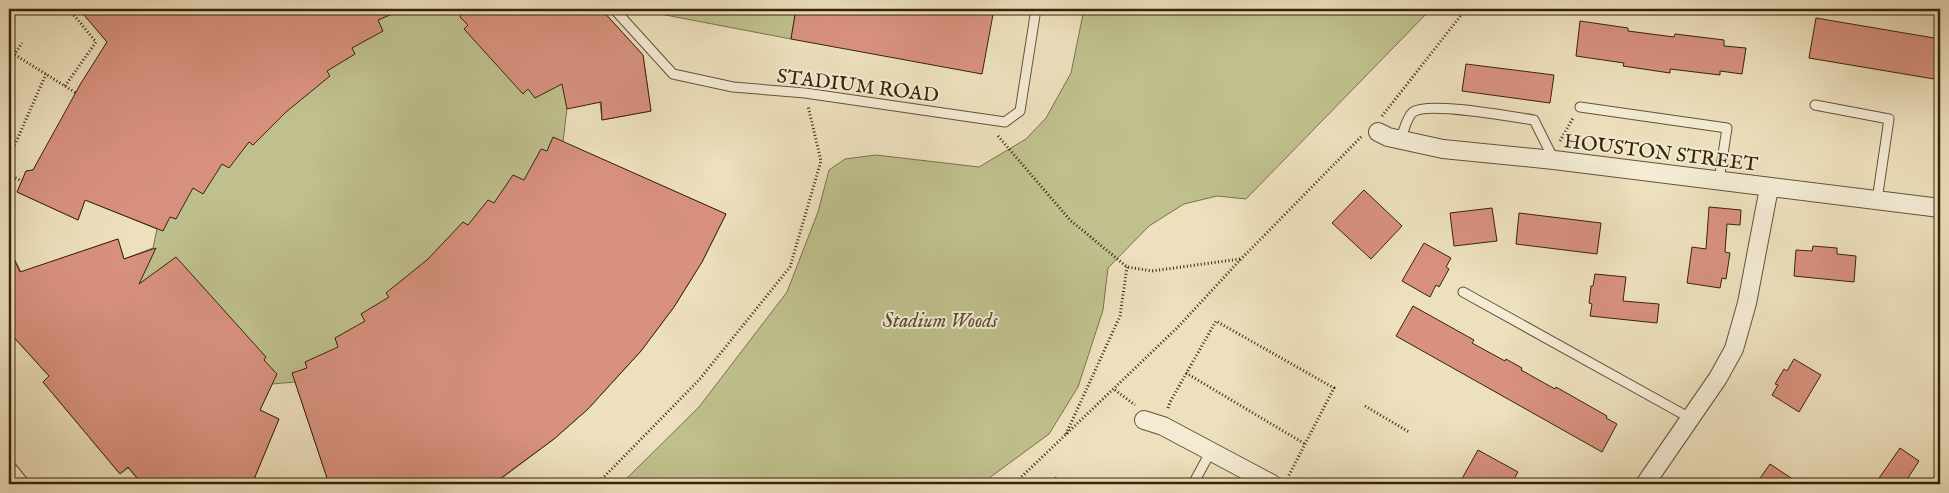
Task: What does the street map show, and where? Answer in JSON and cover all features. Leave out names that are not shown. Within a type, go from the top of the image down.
[{"type":"street","name":"HOUSTON STREET","points":[[1374,128],[1400,140],[1443,149],[1554,160],[1940,208]]},
{"type":"street","points":[[1645,484],[1718,378],[1734,349],[1747,303],[1769,188]]},
{"type":"street","points":[[1140,413],[1272,484]]},
{"type":"lane","name":"STADIUM ROAD","points":[[614,9],[673,74],[733,87],[805,93],[1005,122],[1020,112],[1036,9]]},
{"type":"lane","points":[[1815,105],[1889,119],[1876,200]]},
{"type":"lane","points":[[1580,107],[1727,128],[1719,180]]},
{"type":"lane","points":[[1400,140],[1408,118],[1413,112],[1419,110],[1440,108],[1534,120],[1554,160]]},
{"type":"lane","points":[[1463,292],[1690,418]]},
{"type":"lane","points":[[1193,484],[1211,451]]},
{"type":"lane","points":[[9,464],[25,484]]},
{"type":"path","points":[[1014,484],[1115,390],[1177,328],[1241,259],[1374,128],[1466,9]]},
{"type":"path","points":[[65,86],[96,42],[73,14]]},
{"type":"path","points":[[14,55],[22,43]]},
{"type":"path","points":[[9,51],[76,93]]},
{"type":"path","points":[[9,158],[46,74]]},
{"type":"path","points":[[597,484],[700,380],[790,268],[821,162],[805,93]]},
{"type":"path","points":[[985,120],[1070,220],[1127,267],[1152,271],[1241,259]]},
{"type":"path","points":[[9,176],[22,181]]},
{"type":"path","points":[[1065,436],[1120,316],[1127,267]]},
{"type":"path","points":[[1163,426],[1170,402],[1216,321],[1334,388],[1285,484]]},
{"type":"path","points":[[1186,373],[1305,444]]},
{"type":"path","points":[[1115,390],[1140,413]]},
{"type":"path","points":[[1365,406],[1409,432]]},
{"type":"path","points":[[1055,478],[1066,484]]},
{"type":"green space","points":[[81,9],[601,9],[643,55],[651,111],[602,120],[600,102],[567,108],[563,142],[726,214],[702,262],[674,307],[641,351],[588,409],[554,439],[493,484],[329,484],[295,382],[272,384],[260,410],[279,419],[252,484],[142,484],[128,468],[120,474],[43,382],[49,376],[9,332],[9,262],[15,260],[21,272],[118,239],[124,259],[153,248],[157,229],[85,200],[78,220],[17,192],[26,171],[33,170],[107,42]]},
{"type":"green space","points":[[634,9],[796,9],[791,39]]},
{"type":"green space","name":"Stadium Woods","points":[[1084,9],[1431,9],[1246,199],[1217,196],[1184,204],[1149,226],[1108,268],[1103,310],[1078,387],[1049,434],[981,484],[621,484],[699,407],[787,292],[818,212],[829,170],[845,159],[876,155],[979,167],[1026,139],[1046,118],[1071,73]]},
{"type":"building","points":[[79,9],[404,9],[378,20],[383,31],[352,48],[355,54],[327,71],[330,76],[286,112],[253,145],[249,142],[229,168],[222,164],[203,194],[193,188],[176,219],[170,217],[163,231],[85,200],[78,220],[17,192],[26,171],[33,170],[81,83],[107,42]]},
{"type":"building","points":[[465,9],[601,9],[643,55],[651,111],[602,120],[601,102],[567,109],[562,84],[535,98],[528,89],[523,94],[464,29],[468,25],[460,17]]},
{"type":"building","points":[[796,9],[994,9],[982,74],[791,39]]},
{"type":"building","points":[[1816,18],[1940,39],[1940,80],[1809,58]]},
{"type":"building","points":[[1580,21],[1628,28],[1628,31],[1674,37],[1675,34],[1724,40],[1724,46],[1746,48],[1742,74],[1720,71],[1720,75],[1670,69],[1670,73],[1623,66],[1624,63],[1576,56]]},
{"type":"building","points":[[1466,64],[1554,75],[1550,103],[1462,91]]},
{"type":"building","points":[[553,137],[726,214],[702,262],[674,307],[641,351],[588,409],[554,439],[493,484],[329,484],[292,373],[307,368],[305,362],[338,347],[335,338],[365,321],[361,314],[389,297],[386,293],[428,259],[463,222],[468,225],[488,200],[494,203],[513,175],[524,180],[541,149],[547,151]]},
{"type":"building","points":[[1364,190],[1402,226],[1371,259],[1332,223]]},
{"type":"building","points":[[1709,207],[1741,210],[1740,225],[1727,224],[1725,252],[1730,253],[1726,279],[1722,278],[1720,288],[1687,283],[1692,247],[1706,249]]},
{"type":"building","points":[[1492,208],[1497,241],[1454,246],[1450,213]]},
{"type":"building","points":[[1519,213],[1601,223],[1597,254],[1516,244]]},
{"type":"building","points":[[118,239],[124,259],[156,248],[139,284],[176,257],[266,357],[264,360],[277,374],[260,410],[279,419],[252,484],[142,484],[128,467],[120,474],[43,382],[49,376],[9,332],[9,248],[20,272]]},
{"type":"building","points":[[1424,243],[1451,258],[1446,267],[1449,269],[1439,287],[1436,285],[1430,297],[1402,281]]},
{"type":"building","points":[[1813,246],[1837,248],[1837,254],[1856,256],[1854,282],[1794,276],[1796,250],[1812,251]]},
{"type":"building","points":[[1595,274],[1626,277],[1623,301],[1659,304],[1657,323],[1590,316],[1592,304],[1589,303],[1591,286],[1593,286]]},
{"type":"building","points":[[1413,306],[1474,340],[1472,343],[1505,361],[1506,359],[1522,368],[1521,370],[1555,389],[1556,387],[1607,416],[1606,418],[1617,424],[1602,452],[1396,336]]},
{"type":"building","points":[[1794,359],[1821,375],[1799,412],[1772,395],[1778,385],[1775,384],[1784,369],[1787,371]]},
{"type":"building","points":[[1900,448],[1919,461],[1904,484],[1875,484]]},
{"type":"building","points":[[1478,450],[1518,472],[1511,484],[1459,484]]},
{"type":"building","points":[[1770,464],[1800,484],[1756,484]]}]
